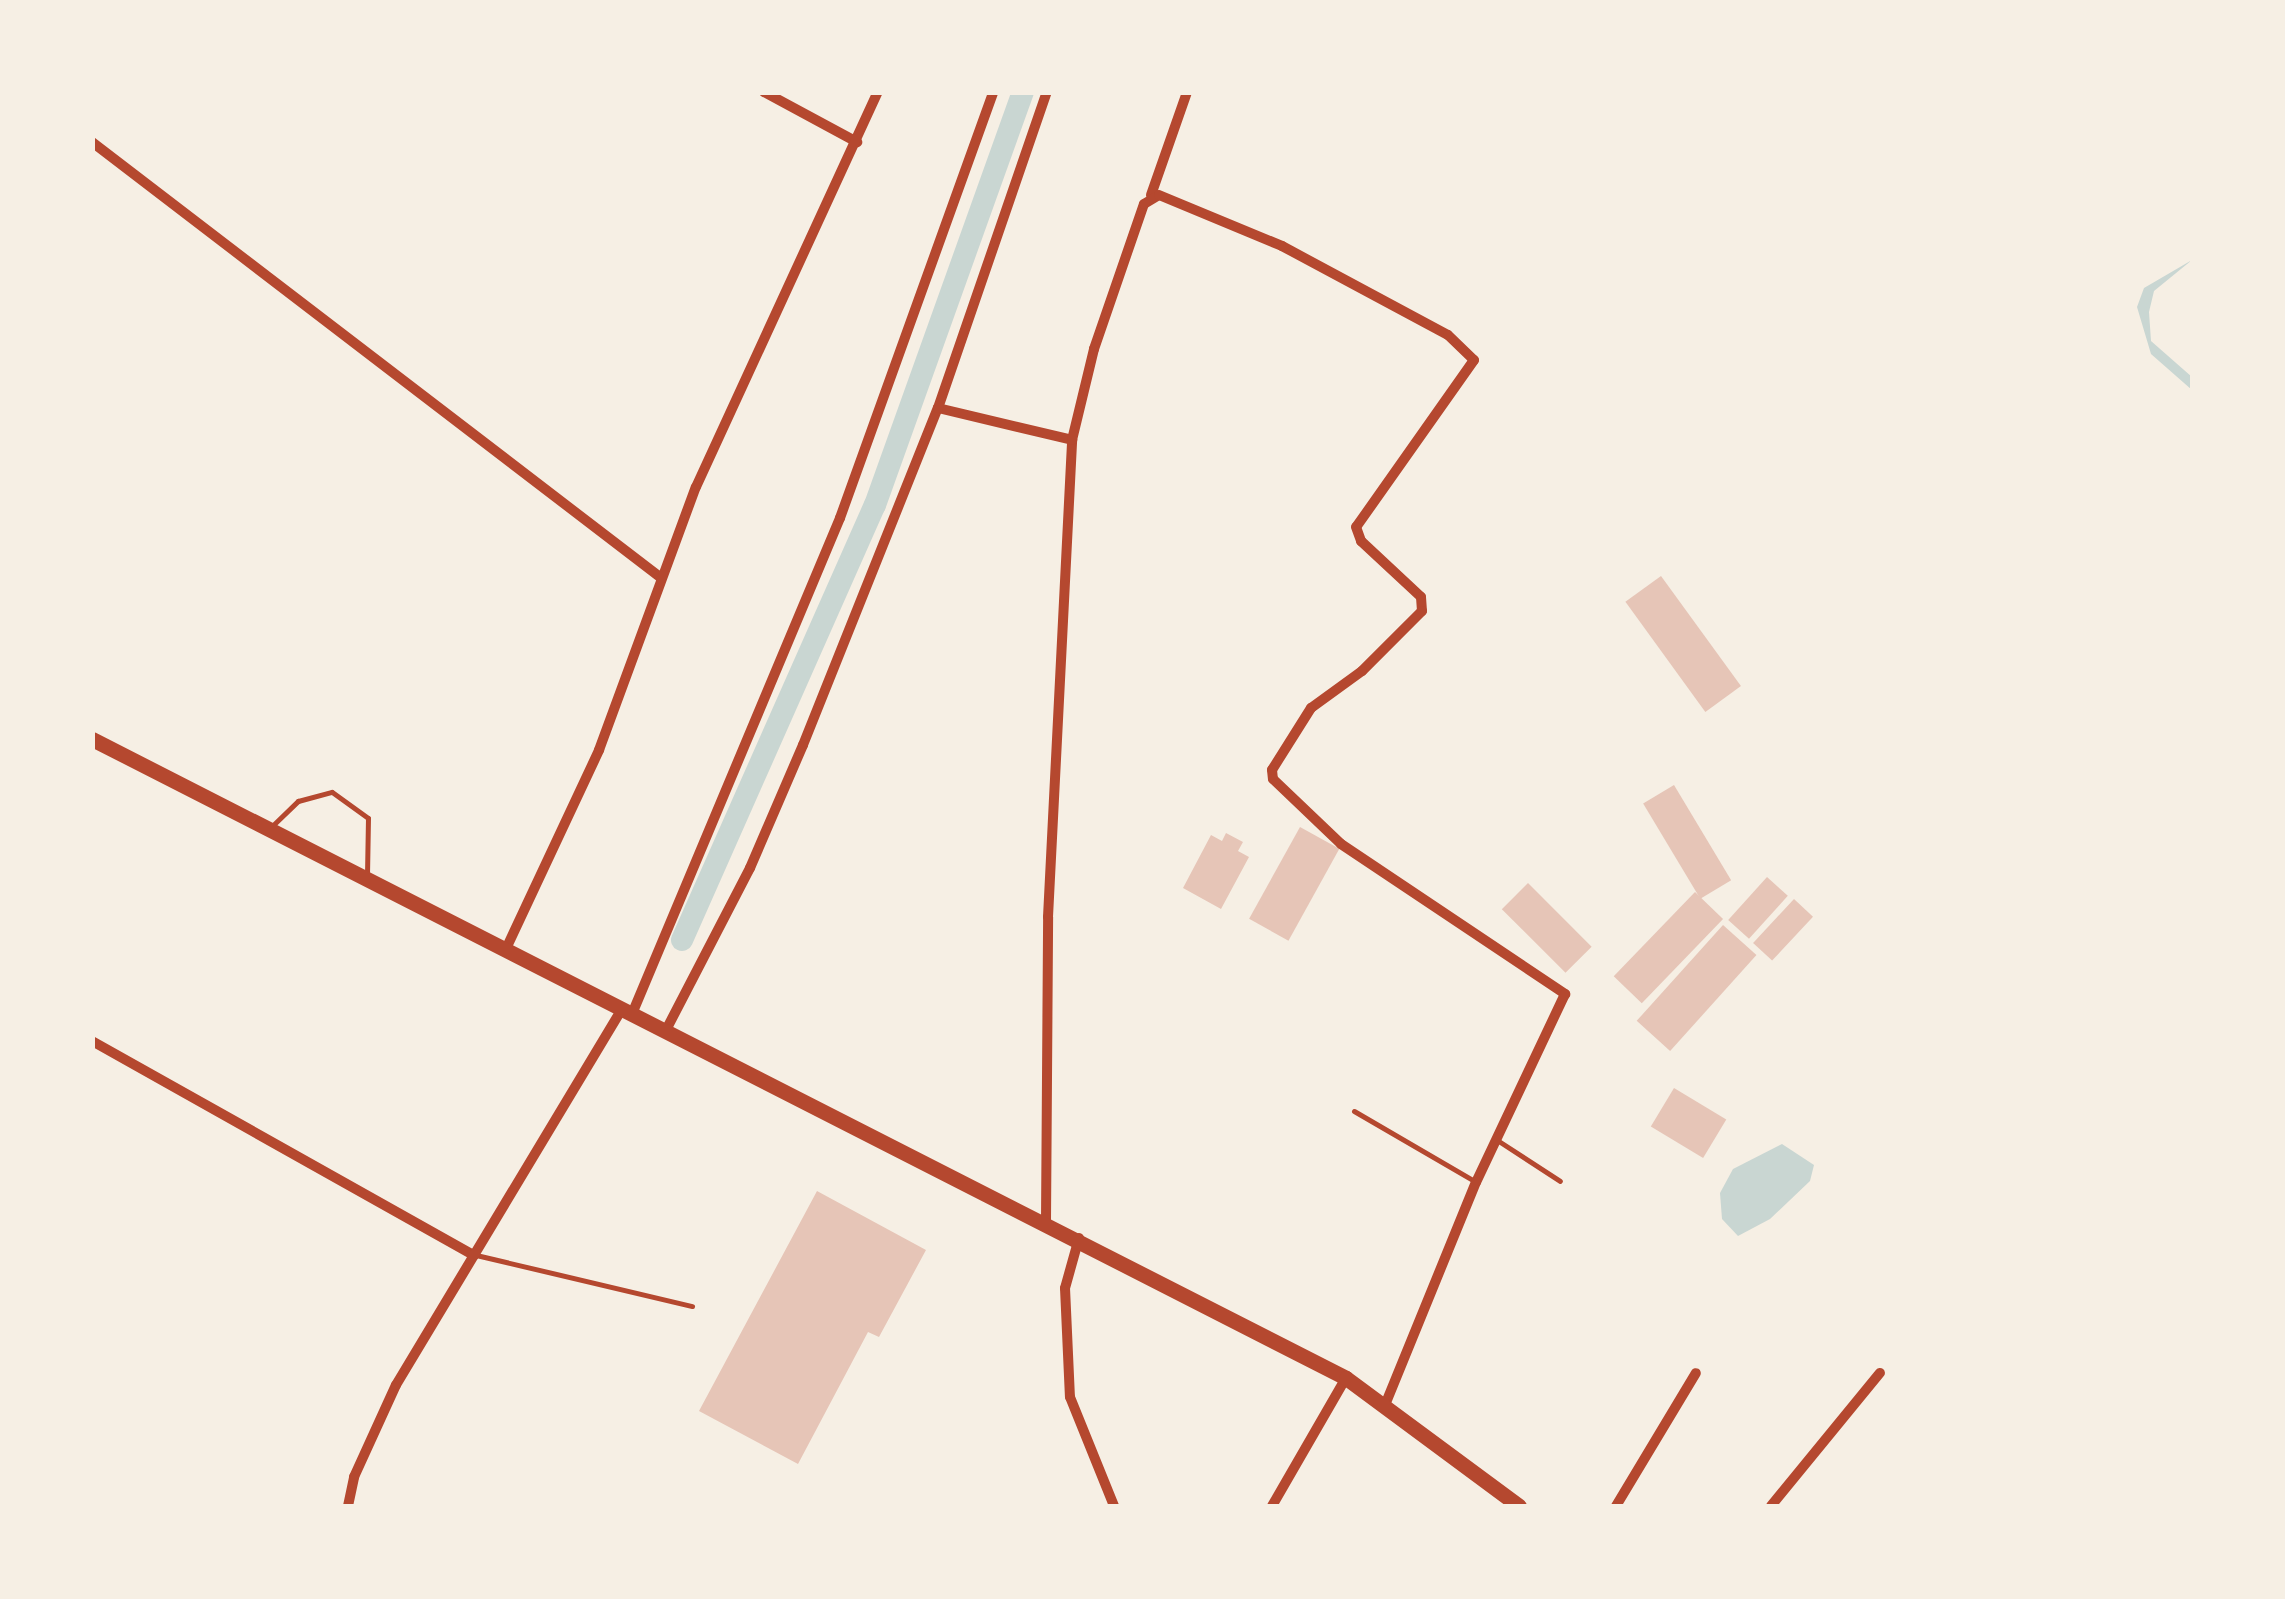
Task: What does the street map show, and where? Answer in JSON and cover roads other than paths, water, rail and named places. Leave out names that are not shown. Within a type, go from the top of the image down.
[{"type":"highway","points":[[92,739],[664,1032],[1046,1221],[1346,1378],[1386,1403],[1519,1506]]},
{"type":"street","points":[[764,92],[857,142]]},
{"type":"street","points":[[505,951],[599,750],[660,577],[878,92]]},
{"type":"street","points":[[348,1506],[372,1432],[474,1255],[628,1012],[840,518],[994,92]]},
{"type":"street","points":[[664,1032],[758,850],[938,408],[1047,92]]},
{"type":"street","points":[[1046,1221],[1048,917],[1072,440],[1094,349],[1187,92]]},
{"type":"street","points":[[92,142],[660,577]]},
{"type":"street","points":[[1151,195],[1282,246],[1448,336],[1474,360],[1356,526],[1361,541],[1421,597],[1422,611],[1362,672],[1311,708],[1272,770],[1273,779],[1342,844],[1565,994],[1476,1182],[1386,1403]]},
{"type":"street","points":[[938,408],[1072,440]]},
{"type":"street","points":[[92,1042],[474,1255]]},
{"type":"street","points":[[1079,1238],[1066,1288],[1070,1396],[1114,1506]]},
{"type":"street","points":[[1771,1506],[1880,1373]]},
{"type":"street","points":[[1616,1506],[1696,1374]]},
{"type":"street","points":[[1272,1506],[1346,1378]]},
{"type":"lane","points":[[268,830],[298,801],[332,792],[368,818],[366,881]]},
{"type":"lane","points":[[1354,1111],[1476,1182]]},
{"type":"lane","points":[[1497,1140],[1560,1181]]},
{"type":"lane","points":[[474,1255],[692,1306]]},
{"type":"waterway","points":[[682,940],[875,505],[1023,92]]}]
